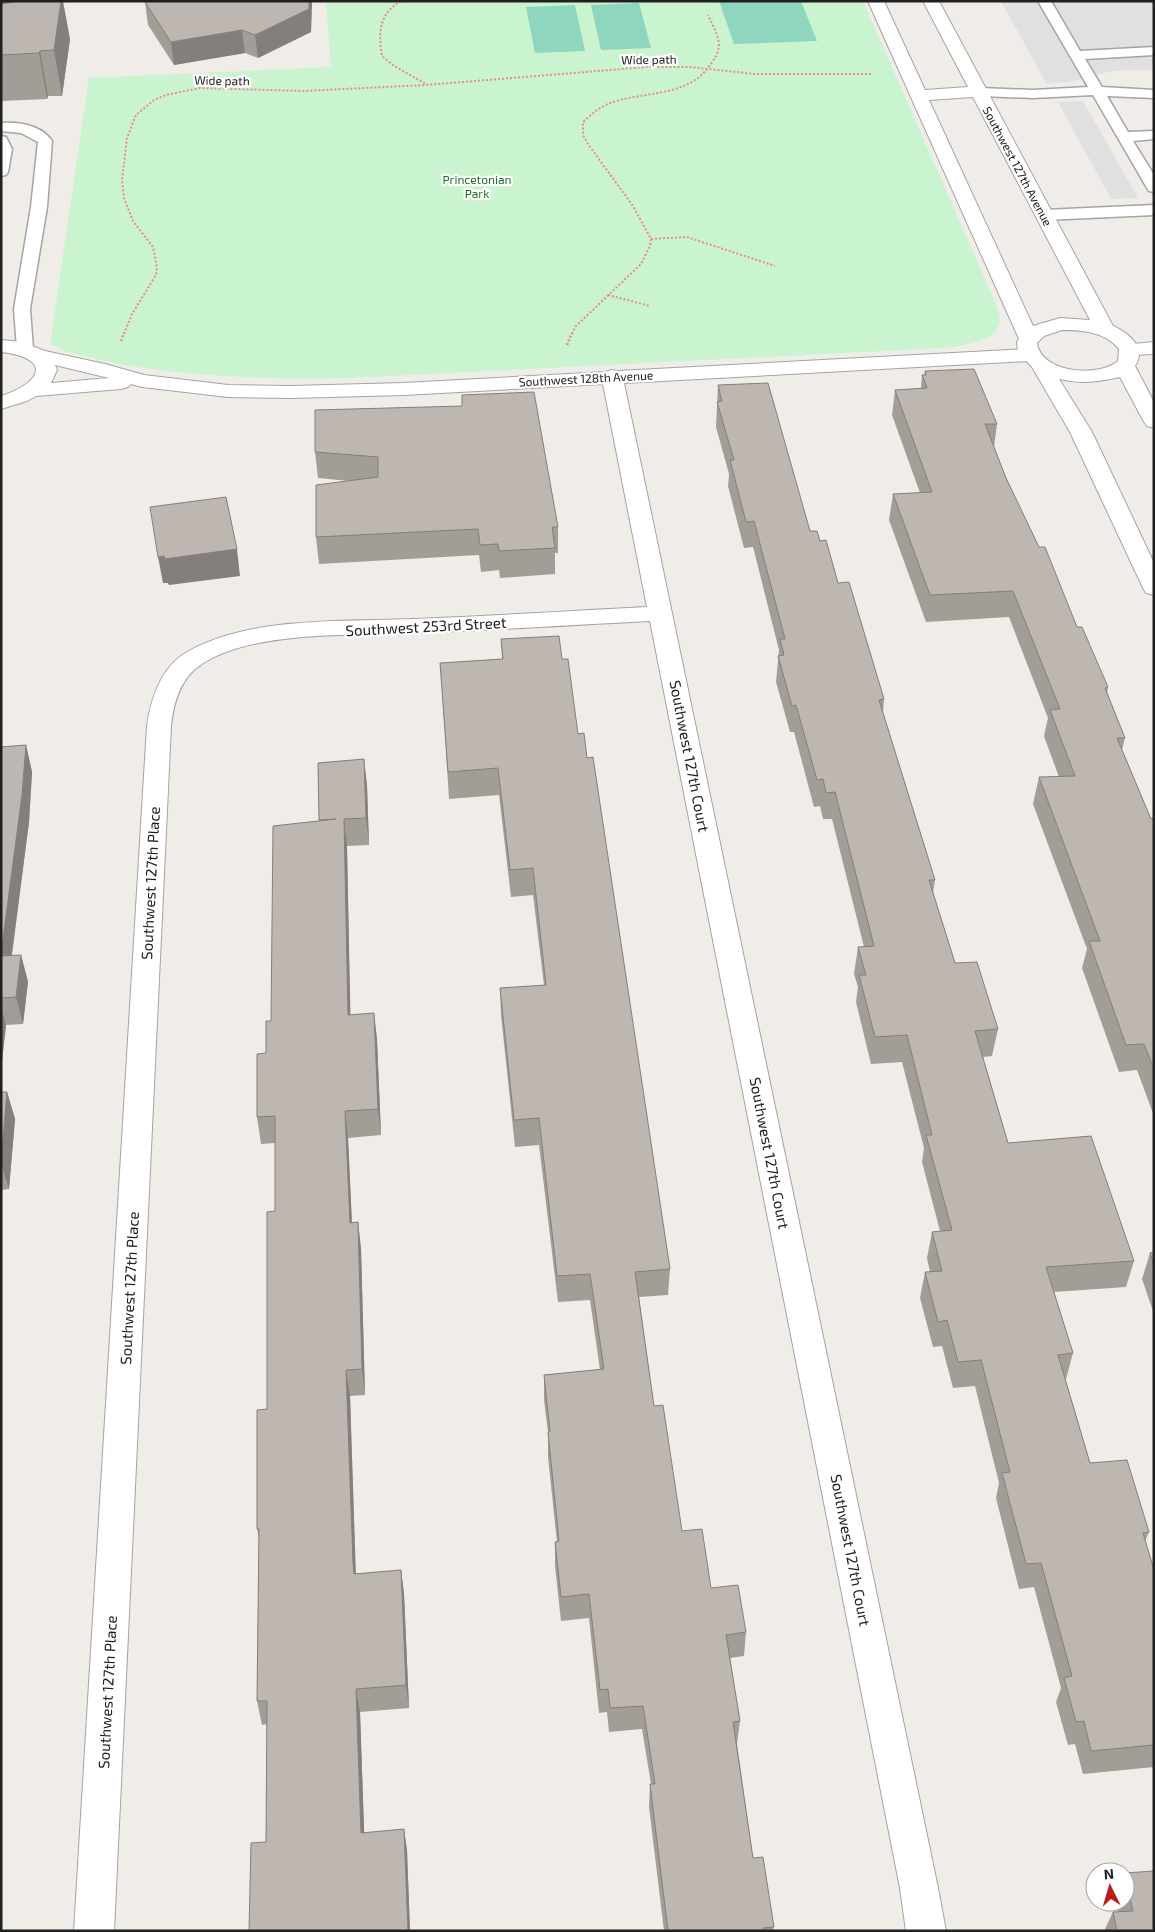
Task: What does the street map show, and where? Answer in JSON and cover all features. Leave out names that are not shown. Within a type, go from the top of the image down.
[{"type":"street","points":[[876,1],[1033,354],[1081,432],[1154,588]]},
{"type":"street","name":"Southwest 127th Avenue","points":[[931,1],[1105,330]]},
{"type":"street","points":[[919,95],[980,92]]},
{"type":"street","points":[[1033,354],[1040,330],[1060,324],[1075,324],[1105,330],[1117,336],[1154,422]]},
{"type":"street","name":"Southwest 128th Avenue","points":[[1,346],[105,370],[142,381],[228,391],[291,392],[386,389],[1033,354]]},
{"type":"street","points":[[1033,354],[1063,374],[1080,377],[1111,374],[1127,358],[1154,348]]},
{"type":"street","points":[[1,403],[21,398],[44,381],[47,372],[45,362],[31,352]]},
{"type":"street","name":"Southwest 127th Court","points":[[612,376],[920,1888],[926,1931]]},
{"type":"street","name":"Southwest 128th Avenue","points":[[34,390],[142,381]]},
{"type":"street","name":"Southwest 253rd Street","points":[[195,657],[233,642],[279,634],[660,613]]},
{"type":"street","name":"Southwest 127th Place","points":[[94,1931],[159,726],[163,697],[170,683],[185,665],[195,657]]},
{"type":"lane","points":[[1044,1],[1154,188]]},
{"type":"lane","points":[[1075,55],[1154,51]]},
{"type":"lane","points":[[980,92],[1033,94],[1097,91],[1154,94]]},
{"type":"lane","points":[[1,127],[32,131],[45,141],[39,207],[22,309],[31,352]]},
{"type":"lane","points":[[1124,137],[1154,135]]},
{"type":"lane","points":[[1,140],[5,149],[1,172]]},
{"type":"lane","points":[[1044,215],[1154,210]]},
{"type":"path","points":[[401,1],[386,11],[382,18],[380,36],[382,56],[394,66],[426,85]]},
{"type":"path","points":[[567,345],[575,327],[641,264],[649,252],[651,240],[633,206],[588,144],[582,129],[583,122],[594,111],[605,106],[680,87],[698,80],[717,56],[719,46],[708,15]]},
{"type":"path","name":"Wide path","points":[[119,345],[132,314],[152,282],[157,267],[155,252],[133,221],[122,189],[128,131],[136,114],[160,97],[189,88],[312,91],[426,85],[618,68],[670,67],[755,74],[872,74]]},
{"type":"path","points":[[651,240],[687,236],[775,266]]},
{"type":"path","points":[[608,295],[650,306]]},
{"type":"green space","name":"Princetonian Park","points":[[326,1],[863,1],[996,304],[1000,317],[998,327],[987,338],[969,344],[944,348],[351,378],[262,378],[174,372],[90,358],[74,354],[50,344],[89,78],[331,67]]},
{"type":"green space","points":[[719,1],[801,1],[817,41],[734,44]]},
{"type":"green space","points":[[639,3],[651,48],[601,50],[591,5]]},
{"type":"green space","points":[[575,5],[585,51],[535,53],[526,7]]},
{"type":"shaded area","points":[[1001,1],[1154,1],[1154,70],[1111,71],[1070,82],[1046,83]]},
{"type":"shaded area","points":[[1083,101],[1138,198],[1111,199],[1058,102]]},
{"type":"building","points":[[20,1],[61,1],[54,50],[40,51],[39,53],[1,55],[1,4]]},
{"type":"building","points":[[309,1],[309,9],[255,35],[242,30],[171,42],[145,2]]},
{"type":"building","points":[[974,369],[997,424],[985,424],[1006,478],[1039,547],[1045,547],[1077,627],[1082,627],[1108,687],[1105,688],[1125,738],[1117,738],[1151,819],[1154,818],[1154,1069],[1144,1044],[1126,1045],[1089,941],[1100,941],[1039,777],[1075,776],[1050,710],[1060,709],[1013,591],[930,595],[893,494],[932,492],[895,390],[927,388],[922,375],[926,375],[925,371]]},
{"type":"building","points":[[768,383],[810,531],[817,531],[820,541],[826,540],[838,583],[849,582],[884,699],[879,700],[935,880],[929,880],[955,963],[977,962],[998,1029],[975,1031],[1008,1143],[1091,1136],[1134,1261],[1046,1267],[1073,1353],[1058,1355],[1090,1463],[1127,1460],[1149,1532],[1143,1533],[1154,1570],[1154,1745],[1091,1751],[1084,1721],[1076,1722],[1064,1678],[1072,1676],[1041,1563],[1026,1564],[1002,1473],[1010,1472],[981,1360],[958,1362],[947,1320],[938,1322],[925,1272],[942,1271],[932,1232],[952,1230],[926,1135],[932,1135],[907,1035],[875,1037],[859,975],[866,975],[858,947],[874,946],[835,792],[826,793],[823,779],[817,780],[796,705],[792,706],[778,656],[784,655],[780,639],[785,639],[754,521],[746,522],[730,460],[734,460],[717,402],[722,401],[718,385]]},
{"type":"building","points":[[534,392],[558,527],[552,527],[555,548],[499,551],[498,544],[480,545],[478,529],[316,537],[316,485],[378,477],[378,457],[315,452],[315,410],[462,406],[462,395]]},
{"type":"building","points":[[226,497],[237,549],[165,559],[164,556],[158,557],[150,507]]},
{"type":"building","points":[[559,636],[562,659],[568,659],[578,734],[584,733],[587,758],[593,757],[670,1269],[635,1272],[654,1406],[663,1405],[682,1531],[702,1529],[711,1588],[738,1585],[746,1632],[726,1635],[740,1721],[733,1722],[753,1858],[763,1857],[774,1927],[763,1928],[763,1931],[668,1931],[650,1784],[655,1784],[643,1706],[610,1708],[608,1689],[600,1690],[589,1594],[561,1597],[555,1542],[559,1541],[544,1375],[604,1369],[590,1274],[557,1276],[539,1118],[514,1120],[500,988],[546,985],[533,868],[510,870],[498,768],[448,772],[440,663],[503,659],[501,639]]},
{"type":"building","points":[[26,745],[22,795],[1,954],[1,747]]},
{"type":"building","points":[[364,759],[366,818],[344,819],[348,1015],[374,1013],[378,1109],[345,1111],[350,1223],[358,1222],[362,1369],[346,1370],[353,1563],[354,1574],[401,1570],[406,1685],[356,1689],[361,1833],[404,1829],[408,1931],[249,1931],[251,1843],[266,1842],[267,1701],[257,1701],[259,1529],[257,1529],[257,1410],[267,1409],[267,1212],[275,1211],[275,1116],[257,1117],[257,1054],[266,1053],[266,1021],[271,1021],[273,826],[336,819],[319,820],[318,763]]},
{"type":"building","points":[[21,955],[16,997],[1,998],[1,956]]},
{"type":"building","points":[[1,1092],[7,1092],[1,1163]]},
{"type":"building","points":[[1154,1252],[1154,1265],[1150,1253]]},
{"type":"building","points":[[1154,1871],[1154,1931],[1117,1931],[1113,1912],[1135,1912],[1135,1872]]}]
